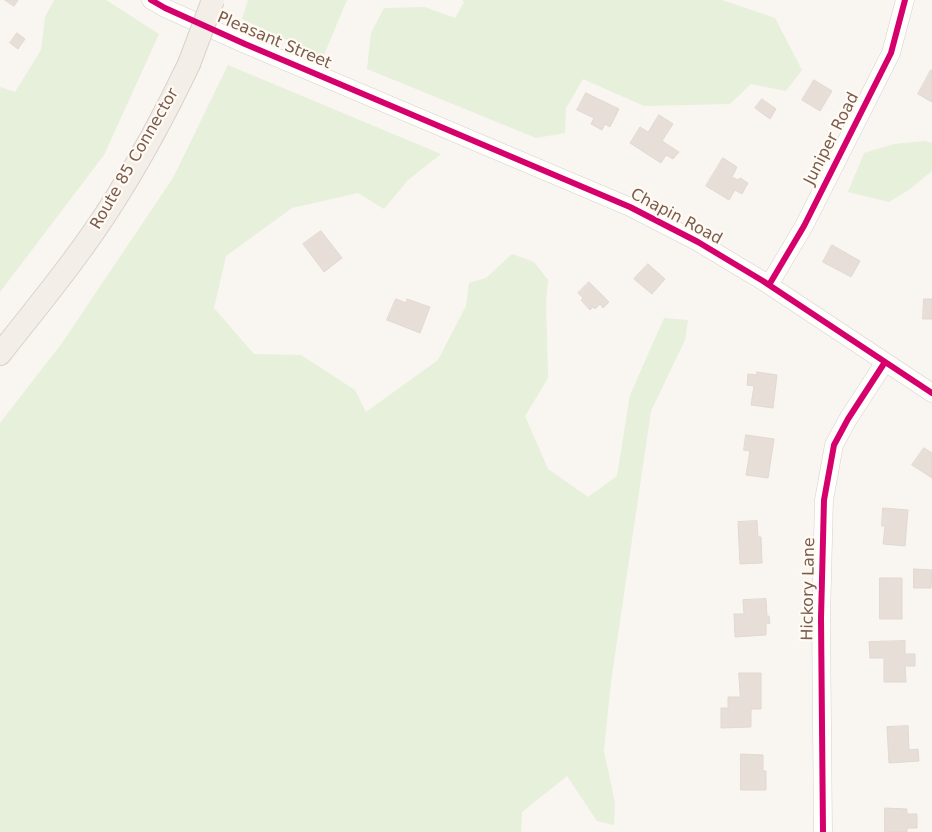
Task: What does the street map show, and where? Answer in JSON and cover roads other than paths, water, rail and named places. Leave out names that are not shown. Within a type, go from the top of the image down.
[{"type":"main road","name":"Route 85 Connector","points":[[0,354],[47,294],[116,199],[154,134],[189,64],[213,0]]},
{"type":"street","name":"Pleasant Street","points":[[151,0],[245,44],[388,104]]},
{"type":"street","name":"Juniper Road","points":[[769,284],[804,226],[891,53],[905,0]]},
{"type":"street","name":"Chapin Road","points":[[388,104],[630,207],[698,242],[769,284],[932,393]]},
{"type":"street","name":"Hickory Lane","points":[[823,832],[821,618],[824,500],[834,445],[848,419],[885,362]]}]
